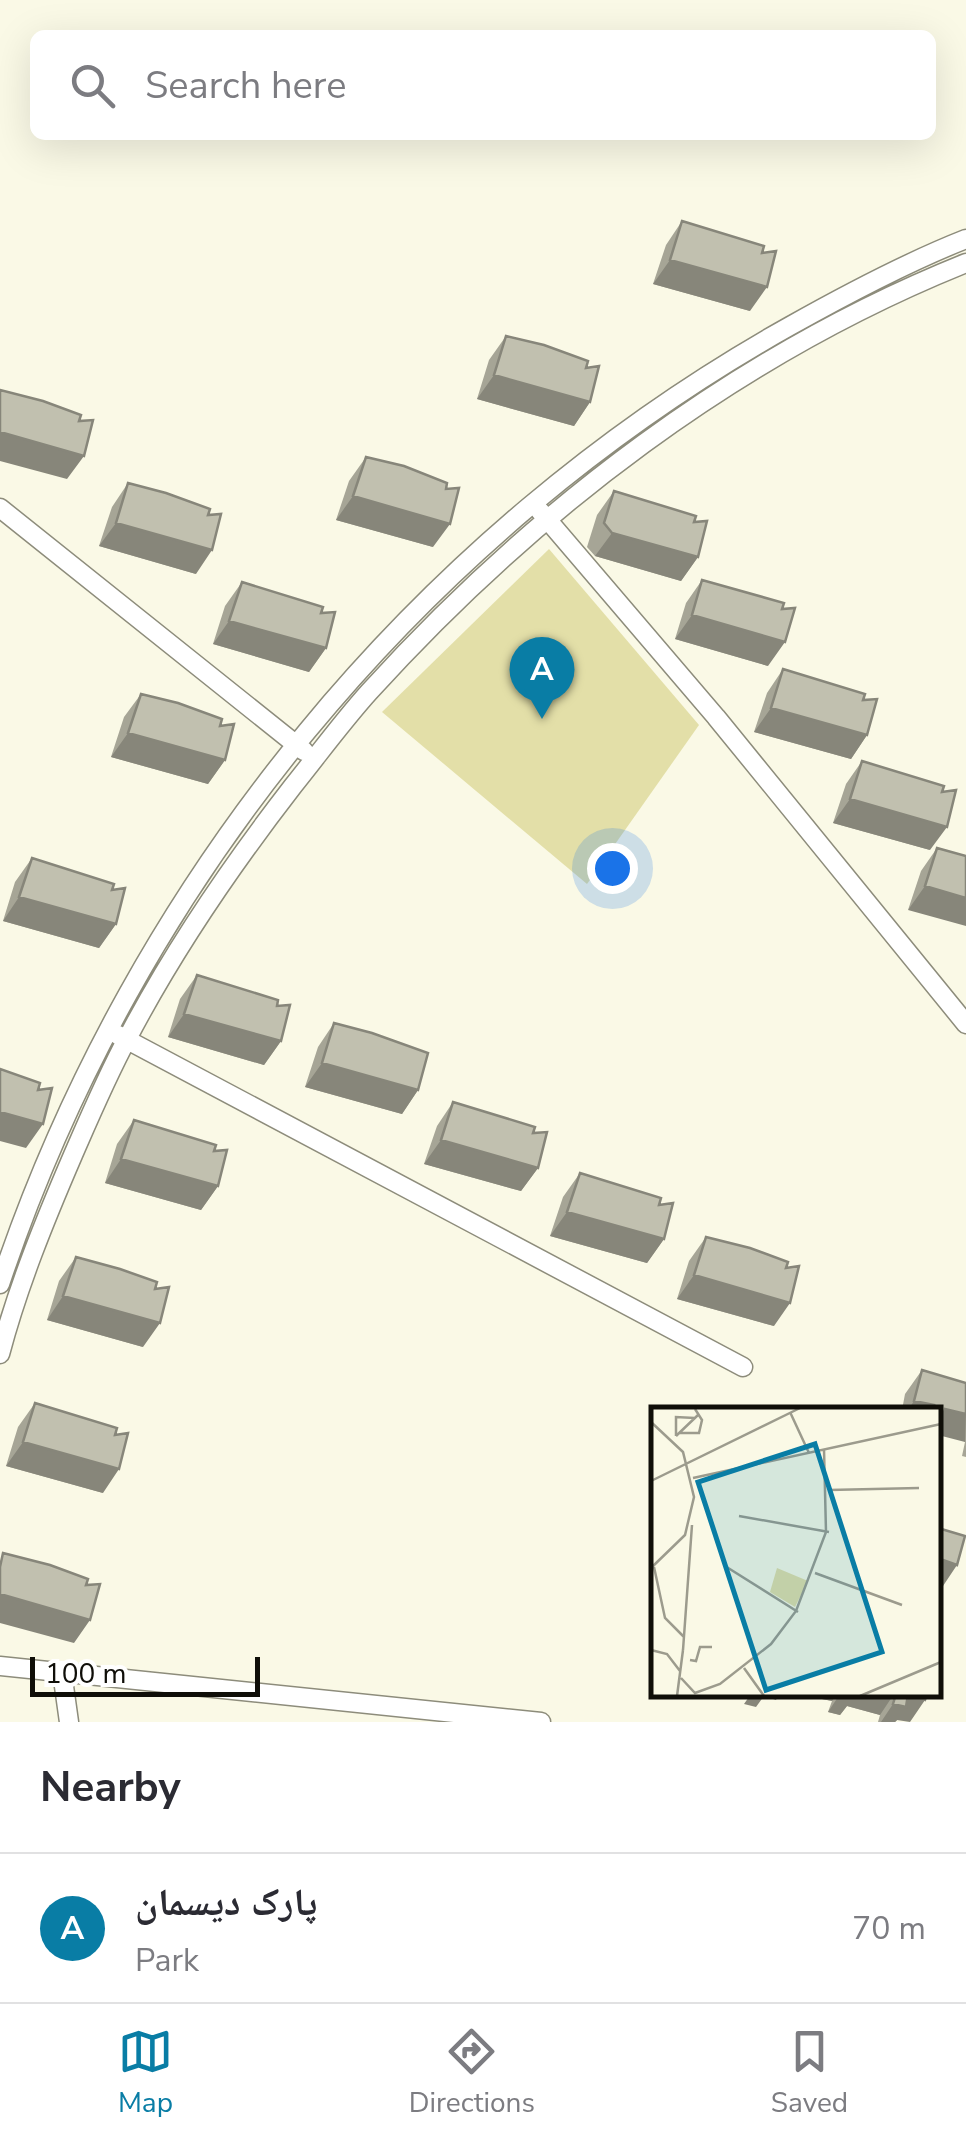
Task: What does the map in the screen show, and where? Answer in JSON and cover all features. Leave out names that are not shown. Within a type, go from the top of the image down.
[{"type":"street","points":[[0,1284],[22,1219],[65,1118],[156,942],[207,864],[295,745],[348,684],[437,588],[582,462],[663,403],[845,296],[966,239]]},
{"type":"street","points":[[1,1348],[42,1228],[127,1039],[241,852],[368,693],[452,606],[546,520],[673,421],[817,333],[966,263]]},
{"type":"street","points":[[534,502],[716,717],[966,1024]]},
{"type":"street","points":[[0,508],[314,759]]},
{"type":"street","points":[[108,1030],[744,1367]]},
{"type":"street","points":[[0,1666],[541,1722]]},
{"type":"street","points":[[62,1672],[70,1722]]},
{"type":"shaded area","points":[[549,549],[699,725],[587,884],[382,712]]},
{"type":"building","points":[[682,221],[764,246],[762,253],[776,251],[767,287],[670,260]]},
{"type":"building","points":[[506,336],[588,361],[586,368],[599,366],[590,402],[494,375]]},
{"type":"building","points":[[0,390],[81,415],[79,421],[93,420],[84,456],[0,432]]},
{"type":"building","points":[[366,457],[404,466],[447,483],[446,489],[459,488],[450,524],[353,496]]},
{"type":"building","points":[[128,483],[210,509],[208,515],[221,514],[212,550],[116,523]]},
{"type":"building","points":[[614,491],[696,516],[694,522],[707,521],[698,557],[612,533],[604,523]]},
{"type":"building","points":[[702,580],[784,603],[782,609],[795,608],[785,642],[692,615]]},
{"type":"building","points":[[242,582],[323,607],[321,613],[335,612],[326,648],[229,621]]},
{"type":"building","points":[[783,669],[865,694],[863,700],[877,699],[867,735],[771,708]]},
{"type":"building","points":[[141,694],[222,719],[220,726],[234,724],[225,760],[128,733]]},
{"type":"building","points":[[862,761],[944,786],[942,792],[956,790],[947,827],[850,799]]},
{"type":"building","points":[[937,848],[966,856],[966,898],[925,886]]},
{"type":"building","points":[[32,858],[114,884],[112,890],[125,888],[116,924],[19,897]]},
{"type":"building","points":[[197,975],[278,1000],[277,1006],[290,1005],[281,1041],[184,1014]]},
{"type":"building","points":[[334,1023],[428,1053],[418,1090],[322,1063]]},
{"type":"building","points":[[0,1069],[40,1083],[38,1090],[52,1088],[43,1124],[0,1112]]},
{"type":"building","points":[[453,1102],[535,1127],[533,1133],[547,1132],[538,1168],[441,1140]]},
{"type":"building","points":[[134,1120],[216,1145],[214,1151],[227,1150],[218,1186],[121,1159]]},
{"type":"building","points":[[580,1173],[661,1198],[659,1205],[673,1203],[664,1239],[567,1212]]},
{"type":"building","points":[[706,1237],[788,1262],[786,1268],[799,1266],[790,1303],[694,1275]]},
{"type":"building","points":[[76,1257],[157,1282],[155,1289],[169,1287],[160,1323],[63,1296]]},
{"type":"building","points":[[922,1370],[966,1383],[966,1414],[945,1409],[941,1419],[941,1407],[914,1401]]},
{"type":"building","points":[[35,1403],[117,1428],[115,1435],[128,1433],[119,1469],[23,1442]]},
{"type":"building","points":[[941,1529],[965,1536],[957,1565],[941,1559]]},
{"type":"building","points":[[3,1553],[88,1579],[86,1585],[100,1584],[90,1620],[0,1594]]},
{"type":"building","points":[[895,1697],[908,1697],[906,1707],[893,1704]]},
{"type":"place","name":"پارک دیسمان","points":[[542,719]]}]
